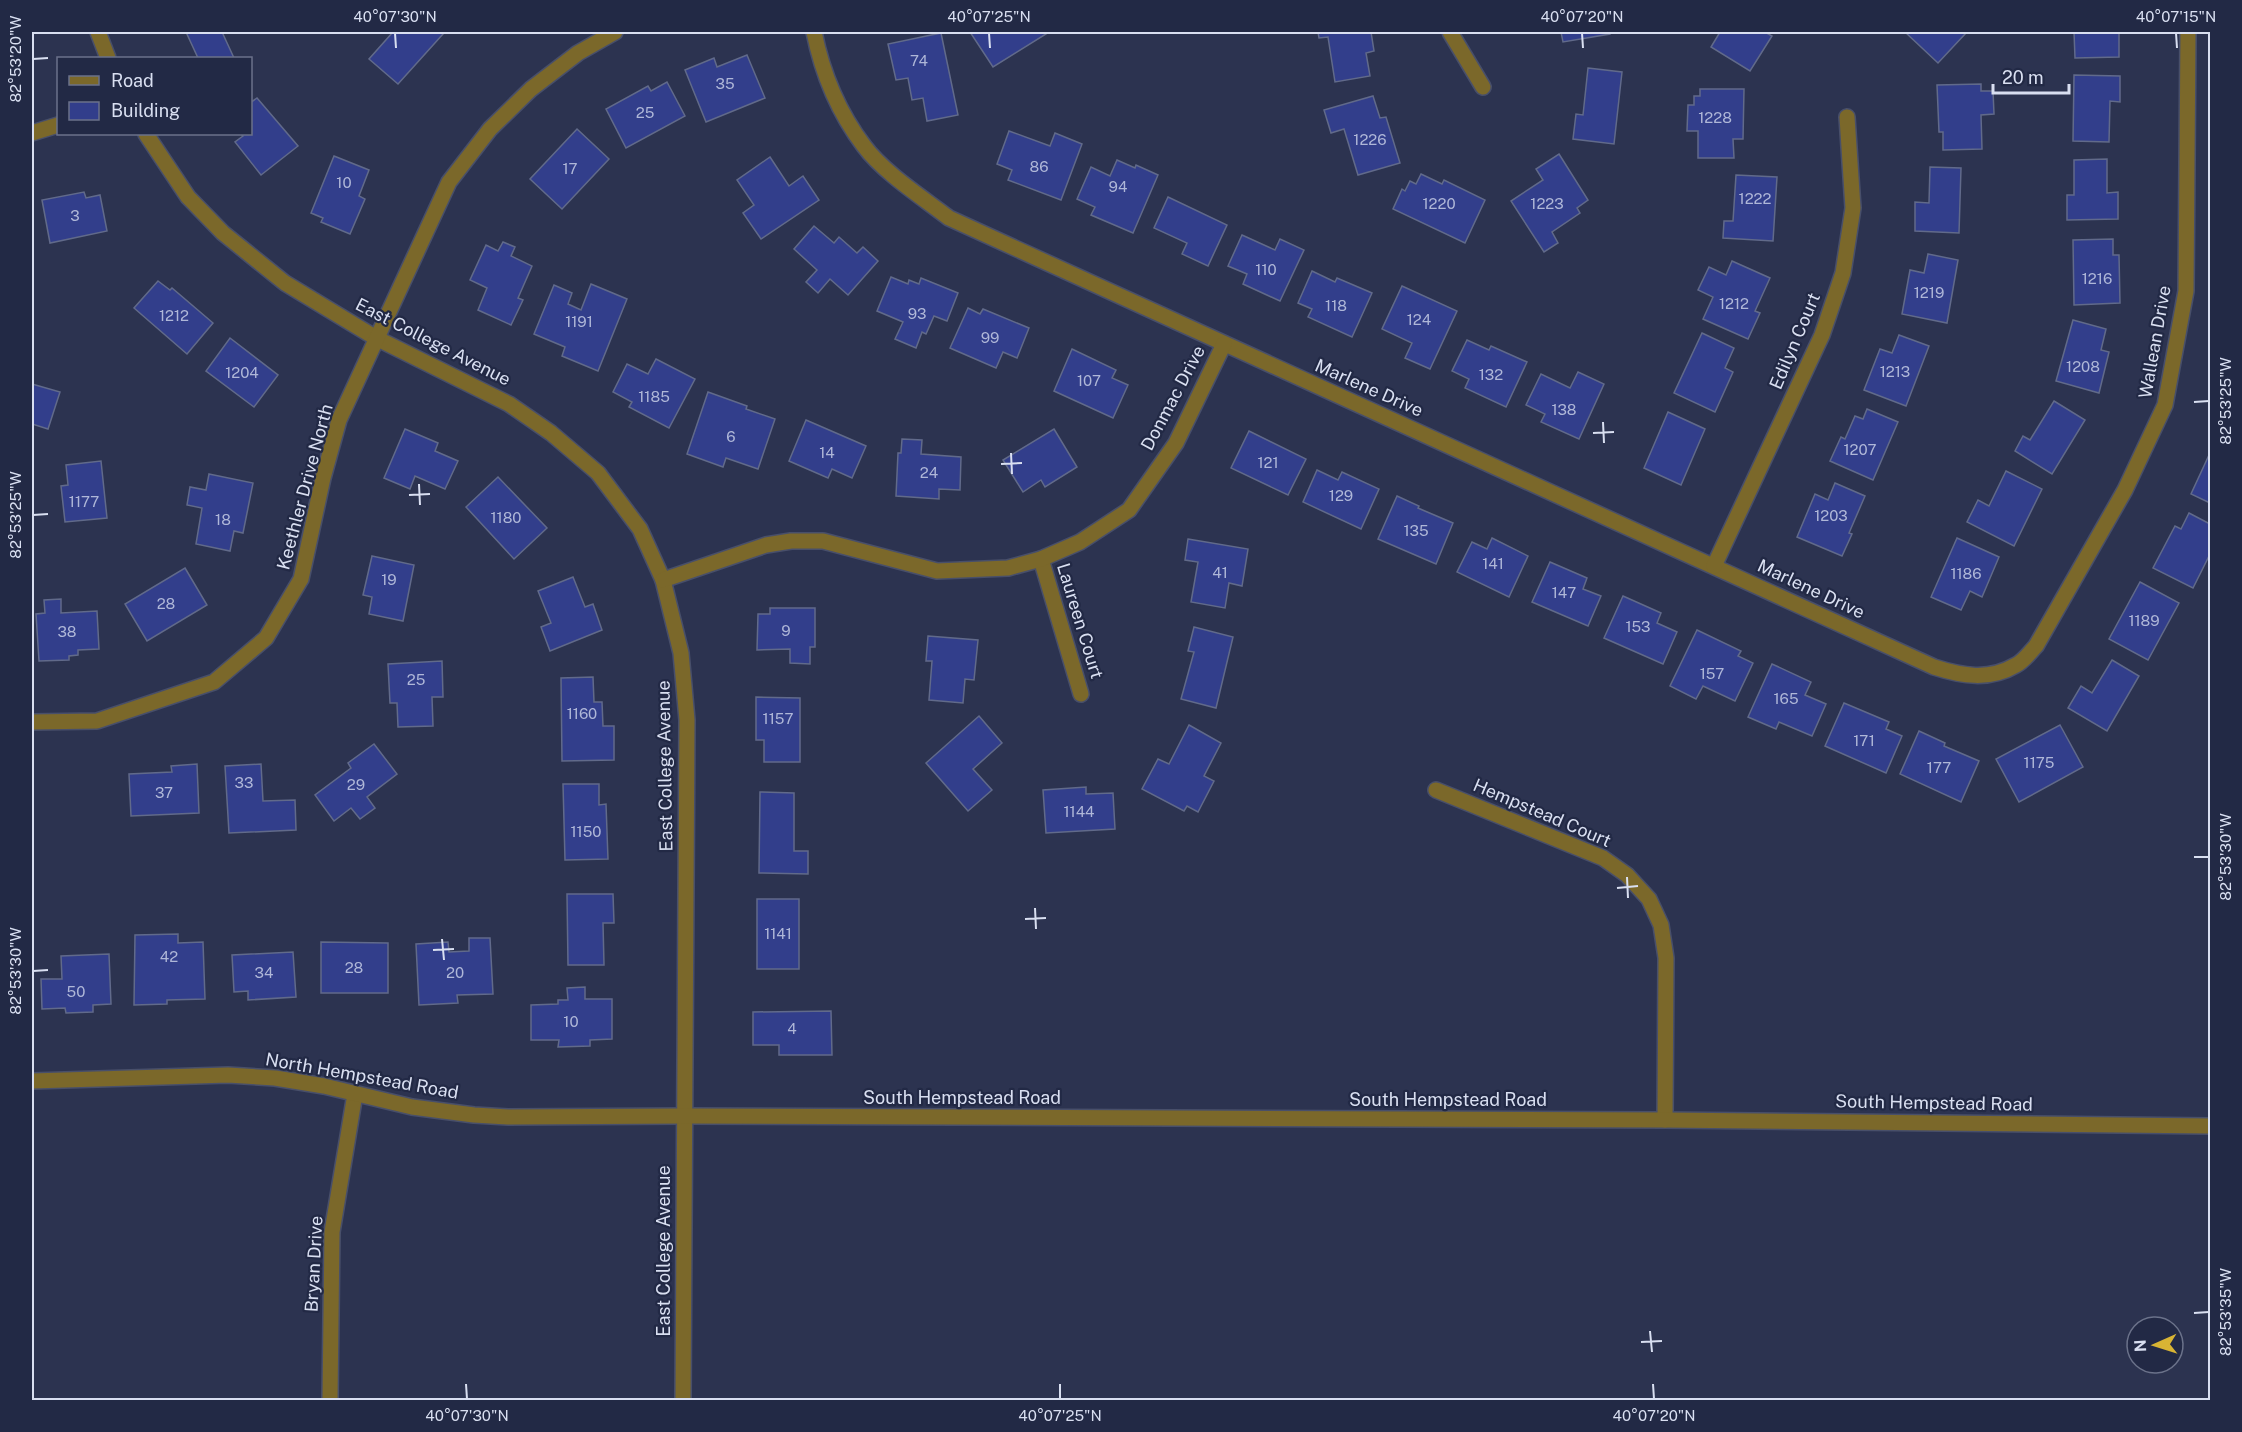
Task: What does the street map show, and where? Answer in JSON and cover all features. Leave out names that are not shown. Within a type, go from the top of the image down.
[{"type":"street","points":[[98,32],[108,57]]},
{"type":"street","name":"Keethler Drive North","points":[[32,722],[97,721],[214,682],[266,638],[301,579],[323,478],[339,420],[449,182],[490,129],[531,89],[578,52],[615,32]]},
{"type":"street","name":"Marlene Drive","points":[[814,32],[819,55],[848,123],[865,148],[902,183],[949,218],[1934,667],[1963,676],[1993,675]]},
{"type":"street","points":[[1450,32],[1483,87]]},
{"type":"street","name":"Wallean Drive","points":[[1993,675],[2018,665],[2036,645],[2125,490],[2165,405],[2186,291],[2188,32]]},
{"type":"street","name":"Edilyn Court","points":[[1714,566],[1822,335],[1844,273],[1853,208],[1847,117]]},
{"type":"street","points":[[32,132],[57,125]]},
{"type":"street","name":"East College Avenue","points":[[147,135],[188,197],[223,233],[285,283],[376,338],[509,404],[551,433],[598,473],[640,529],[663,580],[681,653],[687,720],[682,1401]]},
{"type":"street","name":"Donmac Drive","points":[[663,580],[766,545],[791,541],[824,541],[937,571],[1008,568],[1041,559],[1080,542],[1129,510],[1176,443],[1224,344]]},
{"type":"street","name":"Laureen Court","points":[[1041,559],[1081,694]]},
{"type":"street","name":"Hempstead Court","points":[[1436,790],[1603,858],[1627,875],[1649,899],[1661,925],[1666,958],[1665,1120]]},
{"type":"street","name":"North Hempstead Road","points":[[32,1081],[228,1075],[275,1078],[412,1107],[497,1117],[685,1116]]},
{"type":"street","name":"Bryan Drive","points":[[330,1401],[332,1232],[355,1094]]},
{"type":"street","name":"South Hempstead Road","points":[[685,1116],[1665,1120],[2211,1126]]},
{"type":"building","points":[[186,32],[222,32],[234,57],[198,57]]},
{"type":"building","points":[[393,32],[441,32],[443,34],[398,84],[369,59]]},
{"type":"building","points":[[970,32],[1045,32],[1046,34],[993,67]]},
{"type":"building","points":[[1318,32],[1371,32],[1374,51],[1366,53],[1370,76],[1335,82],[1328,37],[1319,38]]},
{"type":"building","points":[[1561,32],[1610,32],[1610,34],[1563,42]]},
{"type":"building","points":[[1720,32],[1765,32],[1772,36],[1750,71],[1711,47]]},
{"type":"building","points":[[1905,32],[1965,32],[1966,33],[1938,63]]},
{"type":"building","points":[[2074,32],[2119,32],[2119,57],[2075,58]]},
{"type":"building","points":[[941,33],[958,115],[927,121],[923,98],[912,100],[908,78],[896,80],[888,44]]},
{"type":"building","points":[[747,55],[765,98],[706,122],[685,70],[714,58],[717,67]]},
{"type":"building","points":[[1588,68],[1622,72],[1614,144],[1573,139],[1576,114],[1583,115]]},
{"type":"building","points":[[2074,75],[2120,76],[2120,102],[2110,101],[2109,142],[2073,141]]},
{"type":"building","points":[[667,82],[685,116],[626,148],[606,109],[648,86],[651,91]]},
{"type":"building","points":[[1981,84],[1981,91],[1993,91],[1994,114],[1981,115],[1982,149],[1943,150],[1943,132],[1939,132],[1937,85]]},
{"type":"building","points":[[1700,89],[1744,89],[1743,139],[1733,139],[1734,158],[1698,158],[1698,131],[1687,131],[1688,105],[1694,105],[1694,96],[1700,96]]},
{"type":"building","points":[[1373,96],[1380,118],[1386,117],[1400,163],[1358,175],[1344,129],[1331,133],[1324,110]]},
{"type":"building","points":[[257,98],[298,146],[261,175],[235,142],[242,135],[252,135],[252,102]]},
{"type":"building","points":[[577,129],[609,159],[562,209],[530,179]]},
{"type":"building","points":[[1009,131],[1050,146],[1055,133],[1082,144],[1061,200],[1008,180],[1012,170],[997,164]]},
{"type":"building","points":[[1559,154],[1588,200],[1577,208],[1580,213],[1552,232],[1558,243],[1544,252],[1511,201],[1543,180],[1536,169]]},
{"type":"building","points":[[334,156],[369,170],[359,196],[365,199],[350,234],[321,222],[323,218],[311,213]]},
{"type":"building","points":[[770,157],[789,186],[803,176],[819,200],[761,239],[743,213],[754,205],[737,180]]},
{"type":"building","points":[[2107,159],[2107,193],[2118,192],[2118,219],[2067,220],[2067,195],[2074,195],[2074,160]]},
{"type":"building","points":[[1117,160],[1135,168],[1136,165],[1158,175],[1133,233],[1091,215],[1095,207],[1077,199],[1091,167],[1110,176]]},
{"type":"building","points":[[1930,167],[1961,168],[1959,233],[1915,231],[1915,202],[1929,203]]},
{"type":"building","points":[[1421,174],[1442,184],[1444,180],[1485,200],[1465,243],[1393,209],[1402,189],[1405,191],[1410,181],[1416,184]]},
{"type":"building","points":[[1736,175],[1777,177],[1773,241],[1723,238],[1724,221],[1733,221]]},
{"type":"building","points":[[84,192],[86,198],[100,195],[107,231],[50,243],[42,200]]},
{"type":"building","points":[[1168,197],[1227,225],[1208,266],[1182,254],[1187,243],[1154,228]]},
{"type":"building","points":[[814,226],[834,243],[839,237],[857,253],[863,247],[878,261],[848,295],[830,279],[818,293],[806,282],[817,270],[794,249]]},
{"type":"building","points":[[1242,235],[1275,250],[1280,239],[1304,250],[1280,301],[1243,284],[1247,274],[1228,266]]},
{"type":"building","points":[[2113,239],[2113,255],[2119,255],[2120,303],[2074,305],[2073,240]]},
{"type":"building","points":[[503,242],[515,247],[511,256],[532,266],[518,298],[523,300],[511,325],[478,310],[487,288],[470,280],[486,245],[498,251]]},
{"type":"building","points":[[1928,254],[1958,260],[1947,323],[1902,314],[1910,270],[1924,273]]},
{"type":"building","points":[[1732,261],[1770,278],[1755,311],[1760,313],[1748,339],[1703,319],[1713,297],[1698,290],[1709,267],[1726,275]]},
{"type":"building","points":[[1312,271],[1335,282],[1337,278],[1372,293],[1352,337],[1308,317],[1312,309],[1298,303]]},
{"type":"building","points":[[891,277],[908,284],[909,280],[919,284],[921,278],[958,293],[947,321],[934,316],[926,334],[922,332],[916,348],[895,339],[903,322],[877,311]]},
{"type":"building","points":[[158,281],[170,290],[172,288],[213,323],[187,354],[134,308]]},
{"type":"building","points":[[591,284],[627,299],[598,371],[562,356],[565,347],[534,334],[554,285],[572,293],[568,304],[581,310]]},
{"type":"building","points":[[1402,286],[1457,311],[1430,369],[1405,358],[1412,343],[1382,329]]},
{"type":"building","points":[[968,308],[980,314],[983,309],[1029,328],[1017,358],[1003,352],[996,368],[950,348]]},
{"type":"building","points":[[2073,320],[2106,329],[2101,350],[2109,352],[2099,393],[2056,381]]},
{"type":"building","points":[[1702,333],[1734,348],[1725,368],[1733,372],[1715,412],[1674,393]]},
{"type":"building","points":[[1899,335],[1929,346],[1906,406],[1864,390],[1880,349],[1892,353]]},
{"type":"building","points":[[230,338],[278,375],[254,407],[206,371]]},
{"type":"building","points":[[1467,340],[1489,350],[1491,346],[1527,362],[1506,407],[1465,388],[1469,379],[1452,371]]},
{"type":"building","points":[[1072,349],[1116,370],[1112,378],[1128,385],[1113,418],[1054,391]]},
{"type":"building","points":[[656,359],[695,379],[669,428],[629,407],[632,402],[613,392],[627,364],[648,374]]},
{"type":"building","points":[[1578,372],[1604,384],[1579,439],[1541,422],[1545,414],[1526,405],[1541,374],[1570,388]]},
{"type":"building","points":[[32,384],[60,392],[48,429],[32,424]]},
{"type":"building","points":[[708,392],[775,419],[758,469],[726,458],[723,467],[687,454]]},
{"type":"building","points":[[2054,401],[2085,420],[2052,474],[2015,451],[2023,436],[2030,440]]},
{"type":"building","points":[[1867,409],[1898,422],[1873,480],[1830,461],[1841,437],[1845,439],[1855,416],[1863,419]]},
{"type":"building","points":[[1668,412],[1705,429],[1681,485],[1644,468]]},
{"type":"building","points":[[806,420],[866,446],[852,478],[832,469],[828,478],[789,461]]},
{"type":"building","points":[[405,429],[438,443],[435,451],[458,461],[445,489],[415,476],[410,489],[384,478]]},
{"type":"building","points":[[1054,429],[1077,467],[1045,487],[1041,480],[1023,492],[1003,460]]},
{"type":"building","points":[[1249,431],[1306,459],[1288,495],[1231,468]]},
{"type":"building","points":[[902,439],[922,440],[921,454],[961,457],[960,490],[939,489],[939,499],[896,496],[898,453],[901,453]]},
{"type":"building","points":[[2210,456],[2210,503],[2191,494]]},
{"type":"building","points":[[101,461],[107,518],[65,522],[61,486],[68,485],[66,465]]},
{"type":"building","points":[[1317,470],[1338,480],[1342,472],[1379,489],[1361,529],[1303,502]]},
{"type":"building","points":[[2006,471],[2042,489],[2014,546],[1967,522],[1978,500],[1989,506]]},
{"type":"building","points":[[209,474],[253,483],[243,533],[234,531],[230,551],[196,544],[202,508],[187,505],[190,487],[206,490]]},
{"type":"building","points":[[498,477],[547,528],[514,559],[466,507]]},
{"type":"building","points":[[1835,483],[1865,496],[1842,556],[1797,537],[1815,494],[1828,500]]},
{"type":"building","points":[[1397,496],[1453,523],[1436,564],[1378,539]]},
{"type":"building","points":[[2189,513],[2210,524],[2210,554],[2193,588],[2153,568],[2175,526],[2181,529]]},
{"type":"building","points":[[1492,538],[1528,556],[1509,597],[1457,572],[1472,542],[1487,549]]},
{"type":"building","points":[[1957,538],[1999,557],[1982,597],[1970,591],[1961,610],[1931,597]]},
{"type":"building","points":[[1188,539],[1248,549],[1242,586],[1229,583],[1225,608],[1191,602],[1198,562],[1185,560]]},
{"type":"building","points":[[372,556],[414,565],[403,621],[369,614],[372,597],[363,595]]},
{"type":"building","points":[[1550,562],[1587,578],[1583,589],[1601,596],[1588,626],[1532,602]]},
{"type":"building","points":[[185,568],[207,605],[147,641],[125,604]]},
{"type":"building","points":[[573,577],[585,607],[593,604],[602,630],[550,651],[541,627],[551,623],[538,591]]},
{"type":"building","points":[[2140,582],[2179,603],[2148,660],[2109,639]]},
{"type":"building","points":[[1623,596],[1661,613],[1657,623],[1677,632],[1663,664],[1604,638]]},
{"type":"building","points":[[61,599],[61,613],[97,611],[99,649],[78,650],[78,655],[69,656],[69,660],[39,661],[36,614],[45,613],[44,600]]},
{"type":"building","points":[[770,608],[815,608],[815,647],[810,647],[810,664],[790,663],[790,649],[757,650],[758,614],[770,614]]},
{"type":"building","points":[[1194,627],[1233,637],[1216,708],[1181,699],[1194,652],[1188,651]]},
{"type":"building","points":[[1697,630],[1741,651],[1738,656],[1753,663],[1735,701],[1703,686],[1696,699],[1670,686]]},
{"type":"building","points":[[928,636],[978,640],[974,680],[965,679],[963,703],[929,700],[932,661],[926,661]]},
{"type":"building","points":[[2112,660],[2139,676],[2107,731],[2068,708],[2081,686],[2092,693]]},
{"type":"building","points":[[442,661],[443,697],[432,697],[433,726],[398,727],[397,703],[390,703],[388,664]]},
{"type":"building","points":[[1772,664],[1811,682],[1805,695],[1826,704],[1812,736],[1779,722],[1776,729],[1748,717]]},
{"type":"building","points":[[593,677],[594,702],[602,702],[603,726],[614,726],[614,760],[562,761],[561,678]]},
{"type":"building","points":[[756,697],[800,698],[800,762],[764,762],[764,740],[756,740]]},
{"type":"building","points":[[1844,703],[1889,722],[1886,729],[1902,736],[1886,773],[1825,746]]},
{"type":"building","points":[[979,716],[1002,743],[973,769],[992,790],[968,811],[926,763]]},
{"type":"building","points":[[1189,725],[1221,743],[1204,776],[1214,781],[1198,812],[1187,806],[1184,811],[1142,789],[1158,759],[1169,764]]},
{"type":"building","points":[[2060,725],[2083,767],[2019,802],[1996,759]]},
{"type":"building","points":[[1919,731],[1945,743],[1944,746],[1979,761],[1961,802],[1900,774]]},
{"type":"building","points":[[374,744],[397,774],[367,797],[375,808],[360,819],[351,808],[334,821],[315,795],[351,768],[348,763]]},
{"type":"building","points":[[197,764],[199,813],[131,816],[129,774],[172,772],[171,766]]},
{"type":"building","points":[[261,764],[263,801],[295,800],[296,830],[229,833],[225,766]]},
{"type":"building","points":[[563,784],[599,784],[599,805],[606,804],[608,859],[565,860]]},
{"type":"building","points":[[1086,787],[1086,794],[1113,793],[1115,829],[1046,833],[1043,790]]},
{"type":"building","points":[[760,792],[794,793],[794,851],[808,851],[808,874],[759,873]]},
{"type":"building","points":[[567,894],[613,894],[614,923],[603,923],[604,965],[568,965]]},
{"type":"building","points":[[757,899],[799,899],[799,969],[757,969]]},
{"type":"building","points":[[178,934],[178,943],[203,942],[205,999],[167,1000],[167,1004],[134,1005],[135,935]]},
{"type":"building","points":[[469,938],[490,938],[493,994],[457,995],[458,1003],[419,1005],[416,944],[448,942],[449,952],[469,951]]},
{"type":"building","points":[[321,942],[388,943],[388,993],[321,993]]},
{"type":"building","points":[[293,952],[296,997],[248,1000],[248,991],[234,992],[232,955]]},
{"type":"building","points":[[109,954],[111,1004],[93,1005],[93,1012],[66,1013],[65,1008],[42,1009],[41,979],[62,979],[61,956]]},
{"type":"building","points":[[585,987],[585,999],[612,999],[612,1039],[590,1040],[590,1046],[558,1047],[559,1040],[531,1040],[531,1005],[558,1004],[558,1000],[568,1000],[567,988]]},
{"type":"building","points":[[831,1011],[832,1055],[779,1055],[779,1045],[753,1045],[753,1012]]}]
